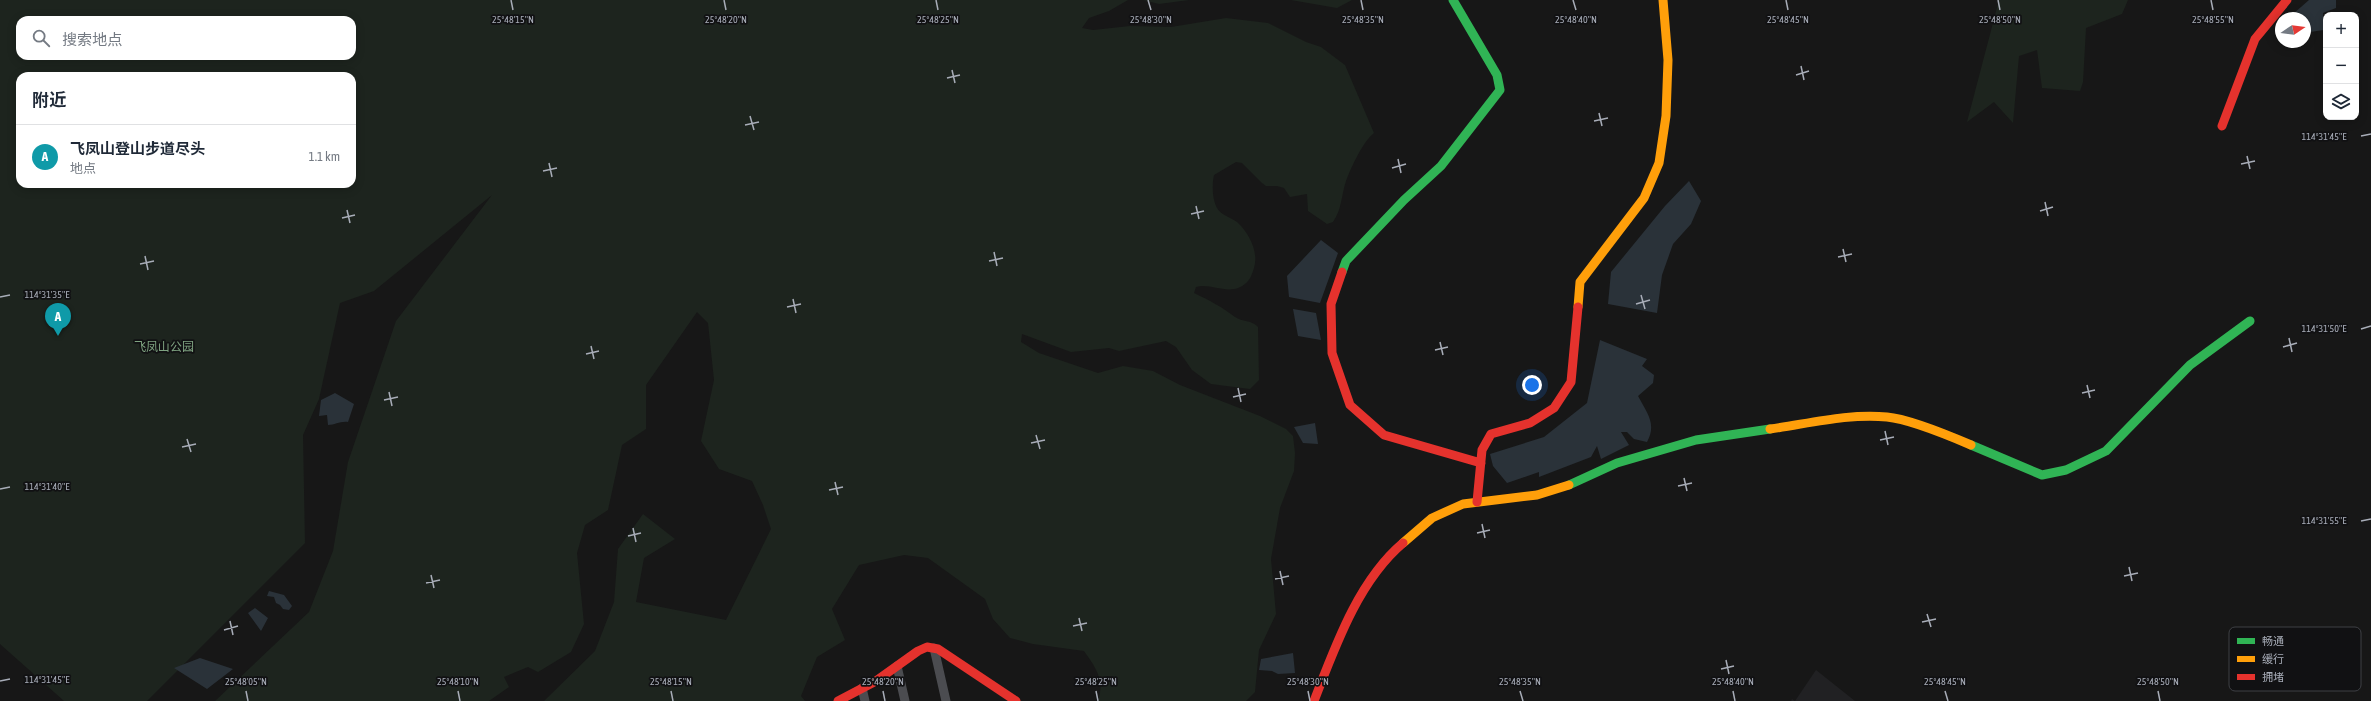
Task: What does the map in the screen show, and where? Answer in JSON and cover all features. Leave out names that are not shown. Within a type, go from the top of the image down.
[{"type":"street","points":[[1453,0],[1497,75],[1500,90],[1477,122],[1441,166],[1404,200],[1346,260],[1331,304],[1331,340],[1332,353],[1350,405],[1384,435],[1481,463]]},
{"type":"street","points":[[1477,502],[1482,450],[1490,434],[1530,423],[1554,408],[1571,382],[1580,282],[1644,198],[1659,163],[1666,116],[1668,60],[1663,0]]},
{"type":"street","points":[[2222,126],[2255,38],[2286,0]]},
{"type":"street","points":[[1314,701],[1342,629],[1385,558],[1432,518],[1463,504],[1537,495],[1577,482],[1618,463],[1696,440],[1848,418],[1887,417],[1947,434],[2042,475],[2066,470],[2106,451],[2190,365],[2250,321]]},
{"type":"street","points":[[838,701],[862,688],[918,652],[927,648],[934,648],[1016,701]]},
{"type":"street","points":[[934,648],[946,701]]},
{"type":"street","points":[[897,666],[905,701]]},
{"type":"street","points":[[862,688],[865,701]]},
{"type":"shaded area","points":[[2309,0],[2336,0],[2336,8],[2323,12],[2323,30],[2311,32],[2311,12],[2295,12]]},
{"type":"shaded area","points":[[1689,181],[1701,201],[1691,224],[1673,244],[1662,275],[1657,313],[1608,304],[1611,272],[1665,206]]},
{"type":"shaded area","points":[[1321,240],[1338,253],[1320,303],[1289,297],[1287,276]]},
{"type":"shaded area","points":[[1293,309],[1316,313],[1321,340],[1298,336]]},
{"type":"shaded area","points":[[1600,340],[1647,359],[1642,366],[1654,375],[1653,383],[1638,396],[1651,424],[1650,436],[1647,442],[1634,439],[1627,432],[1621,432],[1629,445],[1601,459],[1597,446],[1591,457],[1539,477],[1539,472],[1507,483],[1493,466],[1490,454],[1544,437],[1587,403]]},
{"type":"shaded area","points":[[335,393],[354,404],[348,422],[328,425],[327,415],[319,416],[321,400]]},
{"type":"shaded area","points":[[1315,423],[1318,444],[1303,443],[1294,427]]},
{"type":"shaded area","points":[[269,591],[284,595],[292,606],[289,610],[283,609],[276,603],[274,597],[267,596]]},
{"type":"shaded area","points":[[255,608],[268,618],[261,631],[248,613]]},
{"type":"shaded area","points":[[1293,653],[1295,673],[1278,674],[1272,671],[1259,670],[1261,659]]},
{"type":"shaded area","points":[[200,658],[233,669],[207,689],[174,668]]},
{"type":"shaded area","points":[[1816,670],[1855,701],[1795,701]]},
{"type":"green space","name":"飞凤山公园","points":[[0,0],[1128,0],[1109,11],[1089,18],[1082,28],[1093,30],[1130,26],[1171,27],[1226,18],[1268,23],[1306,42],[1321,47],[1345,65],[1374,133],[1361,149],[1351,169],[1346,181],[1340,207],[1333,222],[1327,224],[1308,211],[1307,194],[1290,197],[1284,188],[1277,186],[1266,186],[1242,163],[1236,162],[1214,175],[1213,192],[1217,208],[1223,214],[1237,222],[1249,237],[1254,249],[1254,268],[1247,283],[1238,288],[1227,289],[1201,286],[1196,287],[1194,293],[1215,304],[1238,319],[1253,323],[1258,327],[1259,380],[1250,389],[1211,384],[1192,370],[1176,347],[1166,341],[1119,351],[1109,348],[1071,352],[1022,334],[1021,342],[1039,353],[1098,373],[1123,366],[1153,371],[1180,385],[1260,416],[1286,429],[1293,436],[1295,453],[1294,471],[1280,508],[1271,559],[1276,614],[1259,650],[1255,692],[1246,701],[1098,701],[1100,694],[1100,680],[1096,669],[1084,651],[1033,644],[1010,638],[993,619],[985,599],[928,558],[904,555],[859,565],[832,609],[845,640],[817,657],[801,696],[805,701],[544,701],[595,651],[614,602],[618,549],[643,514],[675,539],[644,558],[636,602],[726,620],[771,529],[763,505],[752,481],[719,469],[701,441],[714,380],[708,323],[697,312],[646,385],[646,429],[622,445],[608,510],[585,525],[577,553],[584,624],[571,652],[538,672],[528,667],[504,677],[509,687],[489,701],[215,701],[309,612],[333,551],[348,462],[396,321],[492,195],[374,291],[340,303],[319,399],[303,435],[305,543],[147,701],[64,701],[0,644]]},
{"type":"green space","points":[[1143,0],[1189,0],[1159,4]]},
{"type":"green space","points":[[1291,0],[1352,0],[1337,8]]},
{"type":"green space","points":[[1999,0],[2128,0],[2122,14],[2086,28],[2083,82],[2080,91],[2042,88],[2037,50],[2019,56],[2013,123],[1994,102],[1967,122]]},
{"type":"traffic: fast","points":[[1342,272],[1346,261],[1404,200],[1441,166],[1500,90],[1497,75],[1453,0]]},
{"type":"traffic: fast","points":[[1971,445],[2042,475],[2066,470],[2106,451],[2190,365],[2250,321]]},
{"type":"traffic: fast","points":[[1569,485],[1617,463],[1696,440],[1770,429]]},
{"type":"traffic: slow","points":[[1578,307],[1580,282],[1644,198],[1659,163],[1666,116],[1668,60],[1663,0]]},
{"type":"traffic: slow","points":[[1770,429],[1858,416],[1887,417],[1918,424],[1971,445]]},
{"type":"traffic: slow","points":[[1403,543],[1432,518],[1463,504],[1537,495],[1569,485]]},
{"type":"traffic: jam","points":[[2222,126],[2255,39],[2287,0]]},
{"type":"traffic: jam","points":[[1342,272],[1331,304],[1332,353],[1350,405],[1384,435],[1481,463]]},
{"type":"traffic: jam","points":[[1477,502],[1482,450],[1491,434],[1530,423],[1554,408],[1571,382],[1578,307]]},
{"type":"traffic: jam","points":[[1314,701],[1330,659],[1361,595],[1387,558],[1403,543]]},
{"type":"traffic: jam","points":[[838,701],[876,681],[918,651],[927,647],[938,649],[1016,701]]},
{"type":"place","name":"飞凤山登山步道尽头","points":[[58,336]]}]
